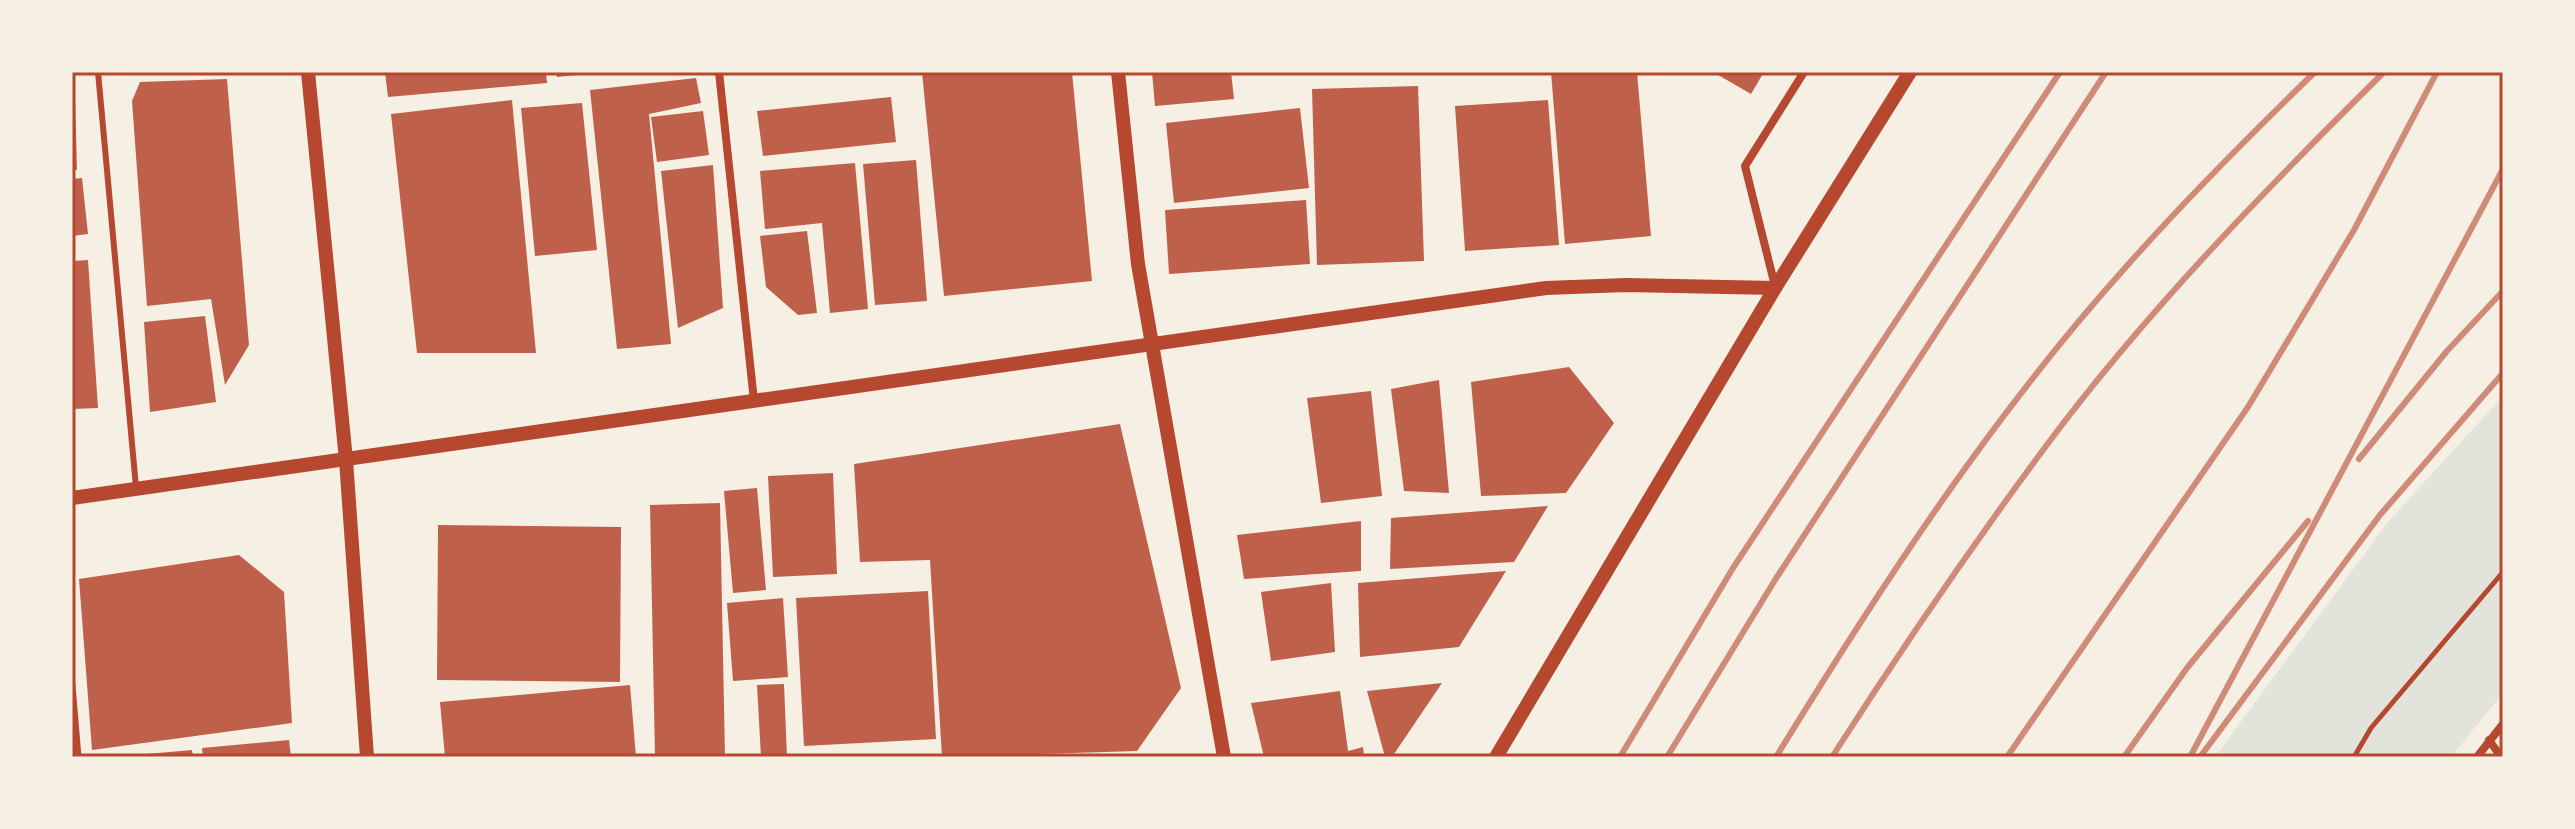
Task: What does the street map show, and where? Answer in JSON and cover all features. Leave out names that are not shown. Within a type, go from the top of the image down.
[{"type":"street","points":[[308,72],[346,460],[367,757]]},
{"type":"street","points":[[719,72],[754,401]]},
{"type":"street","points":[[1118,72],[1138,264],[1224,757]]},
{"type":"street","points":[[1775,288],[1745,166],[1804,72]]},
{"type":"street","points":[[1496,757],[1775,288],[1910,72]]},
{"type":"street","points":[[72,498],[1546,288],[1626,285],[1775,288]]},
{"type":"street","points":[[72,685],[78,757]]},
{"type":"street","points":[[2477,757],[2503,724]]},
{"type":"street","points":[[2489,740],[2501,757]]},
{"type":"lane","points":[[98,72],[136,490]]},
{"type":"path","points":[[2354,757],[2371,728],[2503,572]]},
{"type":"shaded area","points":[[2503,396],[2503,693],[2451,757],[2215,757],[2388,522]]},
{"type":"building","points":[[385,72],[546,72],[547,83],[388,97]]},
{"type":"building","points":[[556,72],[585,72],[586,74],[557,77]]},
{"type":"building","points":[[922,72],[1072,72],[1092,281],[944,296]]},
{"type":"building","points":[[1152,72],[1231,72],[1234,99],[1155,106]]},
{"type":"building","points":[[1551,72],[1637,72],[1651,236],[1565,244]]},
{"type":"building","points":[[1713,72],[1764,72],[1751,94]]},
{"type":"building","points":[[696,78],[701,103],[649,114],[671,344],[617,349],[590,90]]},
{"type":"building","points":[[227,79],[249,345],[225,385],[211,299],[147,306],[132,101],[140,82]]},
{"type":"building","points":[[1418,86],[1424,261],[1317,265],[1312,89]]},
{"type":"building","points":[[72,97],[75,97],[77,170],[72,169]]},
{"type":"building","points":[[891,97],[896,142],[763,156],[757,111]]},
{"type":"building","points":[[512,100],[536,353],[417,353],[391,114]]},
{"type":"building","points":[[1548,100],[1559,245],[1465,251],[1455,106]]},
{"type":"building","points":[[582,103],[597,250],[535,256],[521,108]]},
{"type":"building","points":[[1300,108],[1309,188],[1174,203],[1166,123]]},
{"type":"building","points":[[703,111],[709,155],[657,162],[651,117]]},
{"type":"building","points":[[916,160],[927,301],[875,305],[863,164]]},
{"type":"building","points":[[855,163],[868,309],[830,313],[822,223],[765,229],[760,171]]},
{"type":"building","points":[[713,165],[723,308],[678,328],[661,171]]},
{"type":"building","points":[[82,178],[88,234],[72,236],[72,179]]},
{"type":"building","points":[[1306,200],[1310,264],[1169,274],[1165,210]]},
{"type":"building","points":[[807,231],[817,313],[798,315],[766,287],[760,236]]},
{"type":"building","points":[[88,260],[98,408],[72,409],[72,261]]},
{"type":"building","points":[[205,316],[216,402],[150,412],[144,322]]},
{"type":"building","points":[[1569,367],[1614,423],[1566,493],[1481,496],[1471,382]]},
{"type":"building","points":[[1439,380],[1449,493],[1404,491],[1391,389]]},
{"type":"building","points":[[1371,391],[1382,496],[1321,503],[1307,398]]},
{"type":"building","points":[[1120,424],[1181,688],[1137,751],[942,757],[930,560],[860,562],[854,464]]},
{"type":"building","points":[[833,473],[837,574],[773,577],[768,476]]},
{"type":"building","points":[[757,488],[766,590],[733,593],[724,491]]},
{"type":"building","points":[[720,503],[725,757],[655,757],[650,505]]},
{"type":"building","points":[[1548,506],[1514,562],[1390,569],[1391,518]]},
{"type":"building","points":[[1361,521],[1361,571],[1244,579],[1237,535]]},
{"type":"building","points":[[438,525],[621,527],[620,682],[437,680]]},
{"type":"building","points":[[239,555],[284,592],[292,723],[92,750],[79,579]]},
{"type":"building","points":[[1506,571],[1459,647],[1360,657],[1358,583]]},
{"type":"building","points":[[1331,583],[1335,652],[1271,661],[1261,592]]},
{"type":"building","points":[[928,591],[936,739],[804,746],[796,598]]},
{"type":"building","points":[[783,598],[788,677],[733,681],[727,603]]},
{"type":"building","points":[[1442,683],[1392,757],[1385,757],[1367,691]]},
{"type":"building","points":[[784,684],[787,757],[761,757],[757,685]]},
{"type":"building","points":[[630,685],[636,757],[445,757],[440,702]]},
{"type":"building","points":[[1340,691],[1348,751],[1363,747],[1364,757],[1264,757],[1251,703]]},
{"type":"building","points":[[289,740],[291,757],[203,757],[202,748]]},
{"type":"building","points":[[192,750],[193,757],[135,757],[135,755]]},
{"type":"railway","points":[[1620,757],[1733,568],[2060,72]]},
{"type":"railway","points":[[1667,757],[1775,580],[2106,72]]},
{"type":"railway","points":[[1776,757],[1897,566],[2029,383],[2148,243],[2315,72]]},
{"type":"railway","points":[[1832,757],[1963,561],[2084,397],[2208,253],[2384,72]]},
{"type":"railway","points":[[2007,757],[2248,407],[2354,230],[2437,72]]},
{"type":"railway","points":[[2190,757],[2503,169]]},
{"type":"railway","points":[[2359,459],[2447,351],[2503,291]]},
{"type":"railway","points":[[2200,757],[2380,515],[2503,373]]},
{"type":"railway","points":[[2124,757],[2187,668],[2308,521]]}]
